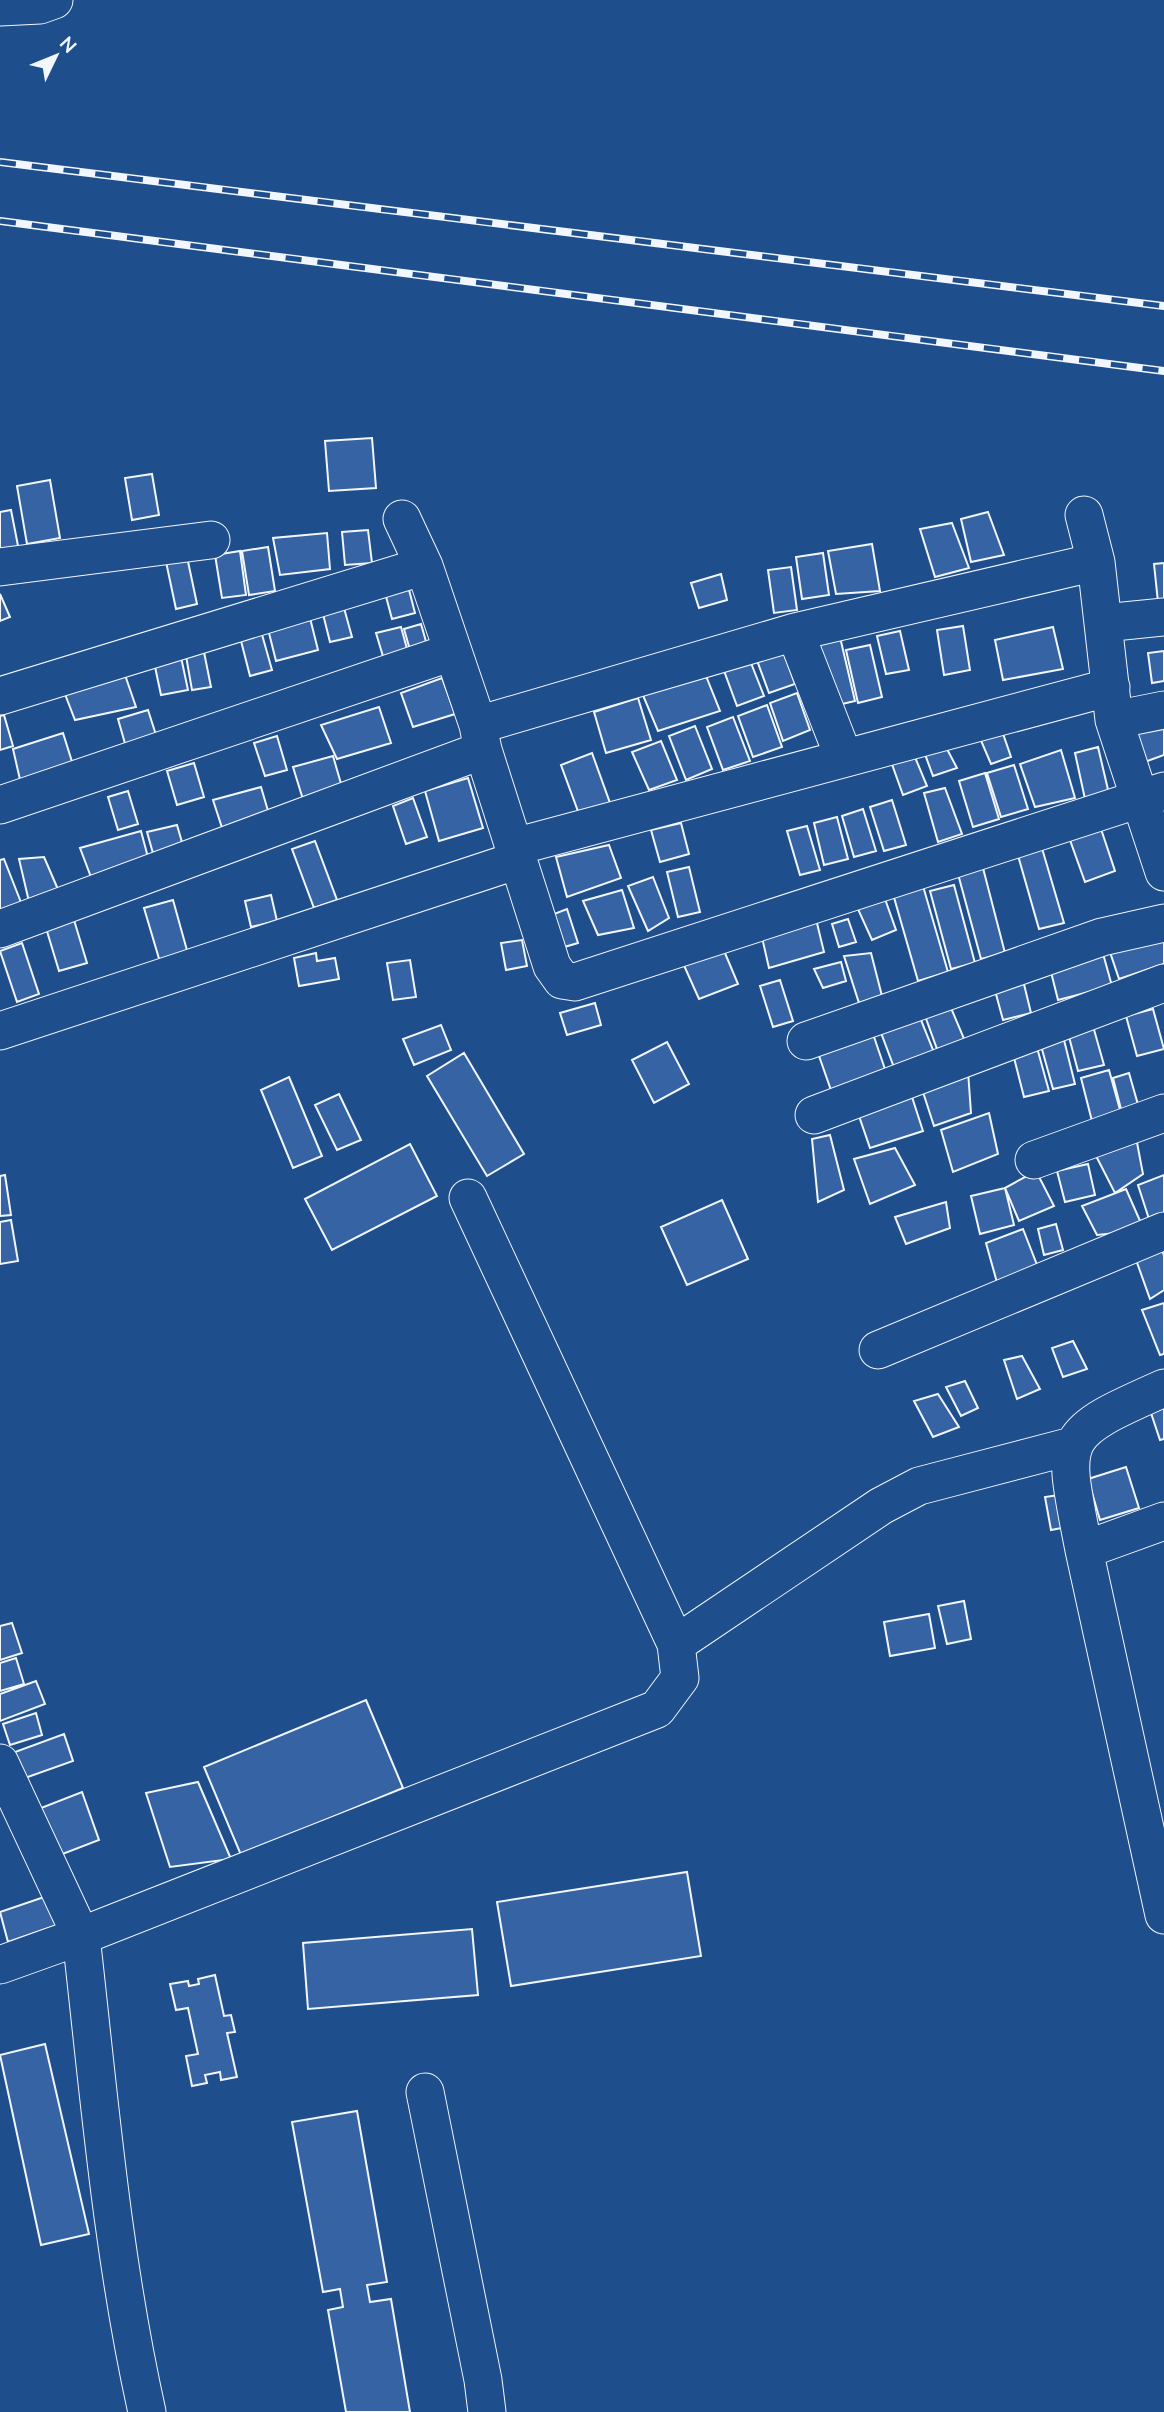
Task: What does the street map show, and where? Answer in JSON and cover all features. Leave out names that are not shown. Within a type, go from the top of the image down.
[{"type":"street","points":[[0,7],[40,5],[54,0]]},
{"type":"street","points":[[1084,516],[1096,562],[1112,704],[1152,794],[1164,872]]},
{"type":"street","points":[[402,519],[424,566],[552,966],[562,980],[575,982],[1152,794]]},
{"type":"street","points":[[0,567],[211,540]]},
{"type":"street","points":[[0,929],[480,738],[795,632],[1096,562]]},
{"type":"street","points":[[0,696],[424,566]]},
{"type":"street","points":[[1104,623],[1164,617]]},
{"type":"street","points":[[795,632],[844,758]]},
{"type":"street","points":[[0,805],[452,652]]},
{"type":"street","points":[[0,1031],[516,854],[844,758],[1112,704],[1164,710]]},
{"type":"street","points":[[806,1041],[1102,937],[1164,923]]},
{"type":"street","points":[[814,1115],[1164,984]]},
{"type":"street","points":[[1034,1160],[1164,1113]]},
{"type":"street","points":[[0,1965],[81,1936],[657,1709],[680,1678],[676,1644],[468,1198]]},
{"type":"street","points":[[878,1350],[1164,1231]]},
{"type":"street","points":[[1164,1388],[1105,1414],[1084,1428],[1072,1446],[1069,1472],[1164,1915]]},
{"type":"street","points":[[676,1644],[881,1506],[919,1486],[1072,1446]]},
{"type":"street","points":[[1084,1550],[1164,1521]]},
{"type":"street","points":[[0,1763],[81,1936],[115,2234],[130,2337],[147,2412]]},
{"type":"street","points":[[425,2092],[484,2380],[486,2412]]},
{"type":"building","points":[[372,438],[376,488],[329,491],[325,441]]},
{"type":"building","points":[[152,474],[159,515],[132,520],[125,478]]},
{"type":"building","points":[[50,480],[60,538],[27,544],[17,486]]},
{"type":"building","points":[[11,510],[19,551],[0,555],[0,512]]},
{"type":"building","points":[[988,512],[1004,555],[971,562],[961,519]]},
{"type":"building","points":[[952,523],[969,568],[935,577],[920,529]]},
{"type":"building","points":[[368,530],[372,563],[345,565],[342,532]]},
{"type":"building","points":[[327,533],[330,569],[280,575],[273,538]]},
{"type":"building","points":[[872,544],[880,591],[836,594],[828,551]]},
{"type":"building","points":[[268,547],[275,591],[249,595],[242,551]]},
{"type":"building","points":[[240,551],[246,595],[222,598],[215,555]]},
{"type":"building","points":[[186,552],[197,604],[176,609],[165,557]]},
{"type":"building","points":[[823,553],[829,595],[802,599],[796,557]]},
{"type":"building","points":[[1164,563],[1164,601],[1158,602],[1154,564]]},
{"type":"building","points":[[791,567],[797,610],[774,613],[768,570]]},
{"type":"building","points":[[721,574],[727,600],[699,608],[691,583]]},
{"type":"building","points":[[407,582],[415,613],[392,619],[384,589]]},
{"type":"building","points":[[0,594],[10,617],[0,621]]},
{"type":"building","points":[[344,608],[352,637],[330,642],[323,614]]},
{"type":"building","points":[[310,618],[318,650],[276,661],[268,629]]},
{"type":"building","points":[[421,624],[429,652],[412,657],[404,629]]},
{"type":"building","points":[[963,626],[970,670],[944,675],[937,630]]},
{"type":"building","points":[[401,627],[409,656],[385,663],[376,633]]},
{"type":"building","points":[[1053,627],[1063,669],[1003,680],[995,640]]},
{"type":"building","points":[[261,631],[272,670],[250,676],[240,637]]},
{"type":"building","points":[[900,631],[909,670],[886,674],[877,636]]},
{"type":"building","points":[[840,637],[855,701],[829,707],[815,643]]},
{"type":"building","points":[[870,645],[882,697],[858,703],[846,650]]},
{"type":"building","points":[[781,646],[795,684],[769,693],[755,655]]},
{"type":"building","points":[[1164,651],[1164,681],[1152,683],[1148,653]]},
{"type":"building","points":[[204,652],[211,687],[192,690],[186,656]]},
{"type":"building","points":[[181,657],[188,690],[161,695],[154,662]]},
{"type":"building","points":[[749,658],[764,696],[737,706],[723,668]]},
{"type":"building","points":[[124,672],[136,707],[75,720],[63,689]]},
{"type":"building","points":[[706,676],[720,711],[658,731],[642,693]]},
{"type":"building","points":[[442,678],[455,714],[413,727],[401,693]]},
{"type":"building","points":[[797,693],[810,730],[783,741],[770,703]]},
{"type":"building","points":[[638,698],[651,740],[606,753],[594,712]]},
{"type":"building","points":[[767,705],[782,747],[753,757],[738,716]]},
{"type":"building","points":[[379,707],[391,743],[337,759],[321,725]]},
{"type":"building","points":[[148,710],[157,738],[126,747],[118,719]]},
{"type":"building","points":[[4,715],[13,746],[0,750],[0,716]]},
{"type":"building","points":[[733,717],[750,761],[723,770],[707,727]]},
{"type":"building","points":[[999,722],[1011,757],[991,764],[976,729]]},
{"type":"building","points":[[1164,722],[1164,755],[1142,763],[1131,731]]},
{"type":"building","points":[[695,726],[712,769],[686,780],[669,736]]},
{"type":"building","points":[[938,732],[957,768],[933,776],[919,738]]},
{"type":"building","points":[[63,733],[74,768],[21,784],[13,749]]},
{"type":"building","points":[[277,736],[287,770],[265,776],[254,743]]},
{"type":"building","points":[[661,741],[677,780],[649,790],[632,752]]},
{"type":"building","points":[[1098,747],[1109,794],[1085,799],[1075,753]]},
{"type":"building","points":[[912,750],[927,786],[903,795],[889,756]]},
{"type":"building","points":[[1061,750],[1075,798],[1035,807],[1020,764]]},
{"type":"building","points":[[592,753],[610,803],[579,814],[561,765]]},
{"type":"building","points":[[333,756],[344,794],[305,806],[293,767]]},
{"type":"building","points":[[194,763],[204,797],[177,805],[167,771]]},
{"type":"building","points":[[1014,765],[1028,809],[1001,817],[987,773]]},
{"type":"building","points":[[985,773],[999,819],[973,827],[959,781]]},
{"type":"building","points":[[468,778],[483,828],[439,841],[425,791]]},
{"type":"building","points":[[261,787],[271,821],[225,837],[213,800]]},
{"type":"building","points":[[945,788],[962,834],[938,842],[924,793]]},
{"type":"building","points":[[128,791],[138,824],[118,830],[108,797]]},
{"type":"building","points":[[413,798],[427,837],[406,844],[393,806]]},
{"type":"building","points":[[892,800],[906,845],[884,851],[870,807]]},
{"type":"building","points":[[863,809],[876,851],[854,857],[842,816]]},
{"type":"building","points":[[837,817],[848,859],[824,865],[814,823]]},
{"type":"building","points":[[681,823],[689,854],[660,862],[651,830]]},
{"type":"building","points":[[177,825],[186,856],[156,864],[147,832]]},
{"type":"building","points":[[807,826],[820,870],[800,875],[787,831]]},
{"type":"building","points":[[1101,829],[1115,871],[1085,882],[1070,840]]},
{"type":"building","points":[[141,831],[150,865],[94,885],[80,848]]},
{"type":"building","points":[[315,841],[337,900],[314,908],[292,849]]},
{"type":"building","points":[[609,845],[621,878],[567,897],[556,857]]},
{"type":"building","points":[[1041,845],[1064,923],[1039,929],[1017,852]]},
{"type":"building","points":[[44,857],[60,894],[30,906],[19,859]]},
{"type":"building","points":[[4,859],[22,905],[0,910],[0,860]]},
{"type":"building","points":[[689,867],[700,912],[678,917],[667,872]]},
{"type":"building","points":[[983,868],[1005,953],[981,959],[958,874]]},
{"type":"building","points":[[653,877],[669,918],[648,931],[628,886]]},
{"type":"building","points":[[954,885],[975,963],[951,969],[930,891]]},
{"type":"building","points":[[923,886],[948,972],[918,981],[893,894]]},
{"type":"building","points":[[622,890],[634,928],[598,935],[583,901]]},
{"type":"building","points":[[271,895],[277,921],[251,927],[245,901]]},
{"type":"building","points":[[885,899],[896,930],[872,940],[857,907]]},
{"type":"building","points":[[173,900],[188,954],[160,962],[144,908]]},
{"type":"building","points":[[567,909],[578,943],[554,950],[541,919]]},
{"type":"building","points":[[816,919],[824,952],[769,968],[761,933]]},
{"type":"building","points":[[848,919],[856,942],[839,947],[832,924]]},
{"type":"building","points":[[74,920],[87,963],[59,971],[46,928]]},
{"type":"building","points":[[1164,936],[1164,964],[1119,979],[1108,946]]},
{"type":"building","points":[[522,940],[527,966],[506,970],[501,943]]},
{"type":"building","points":[[22,943],[39,994],[17,1002],[0,951]]},
{"type":"building","points":[[722,946],[738,984],[699,999],[682,961]]},
{"type":"building","points":[[1102,950],[1112,986],[1058,1000],[1049,964]]},
{"type":"building","points":[[316,953],[317,961],[335,958],[339,979],[299,986],[294,958]]},
{"type":"building","points":[[871,953],[882,996],[859,1003],[844,956]]},
{"type":"building","points":[[410,960],[416,997],[393,1000],[387,963]]},
{"type":"building","points":[[841,962],[846,981],[823,988],[814,969]]},
{"type":"building","points":[[1022,976],[1031,1013],[1003,1020],[993,983]]},
{"type":"building","points":[[780,980],[793,1021],[773,1027],[760,986]]},
{"type":"building","points":[[595,1003],[601,1025],[567,1035],[560,1013]]},
{"type":"building","points":[[951,1008],[965,1041],[937,1049],[924,1013]]},
{"type":"building","points":[[1153,1009],[1164,1049],[1137,1056],[1126,1016]]},
{"type":"building","points":[[919,1015],[935,1055],[895,1070],[880,1030]]},
{"type":"building","points":[[441,1025],[451,1050],[414,1065],[403,1039]]},
{"type":"building","points":[[1093,1026],[1104,1065],[1078,1071],[1068,1033]]},
{"type":"building","points":[[873,1034],[887,1075],[832,1093],[818,1053]]},
{"type":"building","points":[[1063,1036],[1075,1084],[1053,1089],[1040,1042]]},
{"type":"building","points":[[667,1042],[689,1084],[654,1103],[632,1060]]},
{"type":"building","points":[[1036,1044],[1049,1091],[1024,1097],[1012,1050]]},
{"type":"building","points":[[464,1053],[524,1154],[487,1176],[427,1076]]},
{"type":"building","points":[[1109,1070],[1122,1117],[1093,1125],[1081,1078]]},
{"type":"building","points":[[968,1071],[971,1113],[934,1126],[921,1086]]},
{"type":"building","points":[[1129,1073],[1139,1108],[1122,1113],[1113,1078]]},
{"type":"building","points":[[289,1077],[322,1156],[293,1168],[261,1090]]},
{"type":"building","points":[[339,1094],[361,1140],[337,1150],[315,1105]]},
{"type":"building","points":[[912,1097],[923,1131],[870,1148],[859,1116]]},
{"type":"building","points":[[989,1113],[998,1154],[953,1172],[941,1130]]},
{"type":"building","points":[[1135,1132],[1143,1174],[1115,1193],[1093,1150]]},
{"type":"building","points":[[830,1135],[844,1190],[818,1202],[812,1139]]},
{"type":"building","points":[[410,1144],[437,1196],[332,1250],[305,1199]]},
{"type":"building","points":[[895,1148],[915,1185],[870,1204],[854,1159]]},
{"type":"building","points":[[1088,1164],[1095,1195],[1065,1202],[1057,1171]]},
{"type":"building","points":[[1036,1171],[1054,1206],[1019,1221],[1005,1188]]},
{"type":"building","points":[[5,1175],[11,1215],[0,1216],[0,1176]]},
{"type":"building","points":[[1164,1175],[1164,1213],[1149,1219],[1138,1185]]},
{"type":"building","points":[[1005,1188],[1014,1225],[980,1234],[971,1196]]},
{"type":"building","points":[[1126,1189],[1144,1230],[1097,1235],[1082,1206]]},
{"type":"building","points":[[722,1200],[748,1259],[687,1285],[661,1227]]},
{"type":"building","points":[[946,1202],[950,1228],[906,1244],[895,1217]]},
{"type":"building","points":[[11,1220],[18,1261],[0,1264],[0,1222]]},
{"type":"building","points":[[1056,1224],[1063,1250],[1044,1255],[1038,1229]]},
{"type":"building","points":[[1023,1229],[1039,1270],[998,1286],[986,1243]]},
{"type":"building","points":[[1161,1246],[1164,1256],[1164,1290],[1150,1299],[1135,1257]]},
{"type":"building","points":[[1164,1303],[1164,1354],[1160,1355],[1142,1310]]},
{"type":"building","points":[[1073,1341],[1087,1369],[1063,1377],[1052,1348]]},
{"type":"building","points":[[1022,1356],[1040,1389],[1017,1399],[1004,1360]]},
{"type":"building","points":[[965,1381],[978,1408],[961,1416],[946,1387]]},
{"type":"building","points":[[938,1394],[959,1427],[933,1437],[914,1401]]},
{"type":"building","points":[[1164,1403],[1164,1439],[1160,1440],[1149,1407]]},
{"type":"building","points":[[1126,1467],[1139,1508],[1100,1520],[1088,1479]]},
{"type":"building","points":[[1066,1494],[1072,1526],[1051,1530],[1045,1497]]},
{"type":"building","points":[[964,1601],[971,1639],[947,1644],[938,1606]]},
{"type":"building","points":[[929,1614],[935,1648],[890,1656],[884,1622]]},
{"type":"building","points":[[12,1623],[22,1653],[0,1660],[0,1626]]},
{"type":"building","points":[[16,1658],[24,1684],[0,1691],[0,1663]]},
{"type":"building","points":[[36,1681],[45,1704],[0,1721],[0,1694]]},
{"type":"building","points":[[366,1700],[403,1788],[241,1855],[204,1767]]},
{"type":"building","points":[[36,1713],[42,1735],[10,1745],[3,1724]]},
{"type":"building","points":[[64,1734],[73,1761],[25,1778],[15,1752]]},
{"type":"building","points":[[198,1782],[231,1859],[170,1867],[146,1793]]},
{"type":"building","points":[[82,1792],[99,1840],[60,1855],[41,1808]]},
{"type":"building","points":[[687,1872],[701,1956],[511,1986],[497,1902]]},
{"type":"building","points":[[47,1896],[57,1925],[8,1942],[0,1912]]},
{"type":"building","points":[[472,1929],[478,1995],[308,2009],[303,1943]]},
{"type":"building","points":[[215,1975],[224,2016],[231,2015],[235,2032],[227,2033],[237,2077],[221,2080],[220,2072],[205,2075],[207,2083],[192,2086],[186,2056],[198,2054],[188,2008],[176,2010],[170,1984],[188,1981],[189,1986],[199,1984],[198,1979]]},
{"type":"building","points":[[45,2044],[89,2234],[41,2245],[0,2055]]},
{"type":"building","points":[[357,2111],[387,2282],[367,2285],[370,2302],[391,2299],[410,2412],[346,2412],[328,2310],[343,2307],[340,2289],[323,2292],[292,2122]]},
{"type":"railway","points":[[0,162],[1164,306]]},
{"type":"railway","points":[[0,221],[1164,371]]}]
